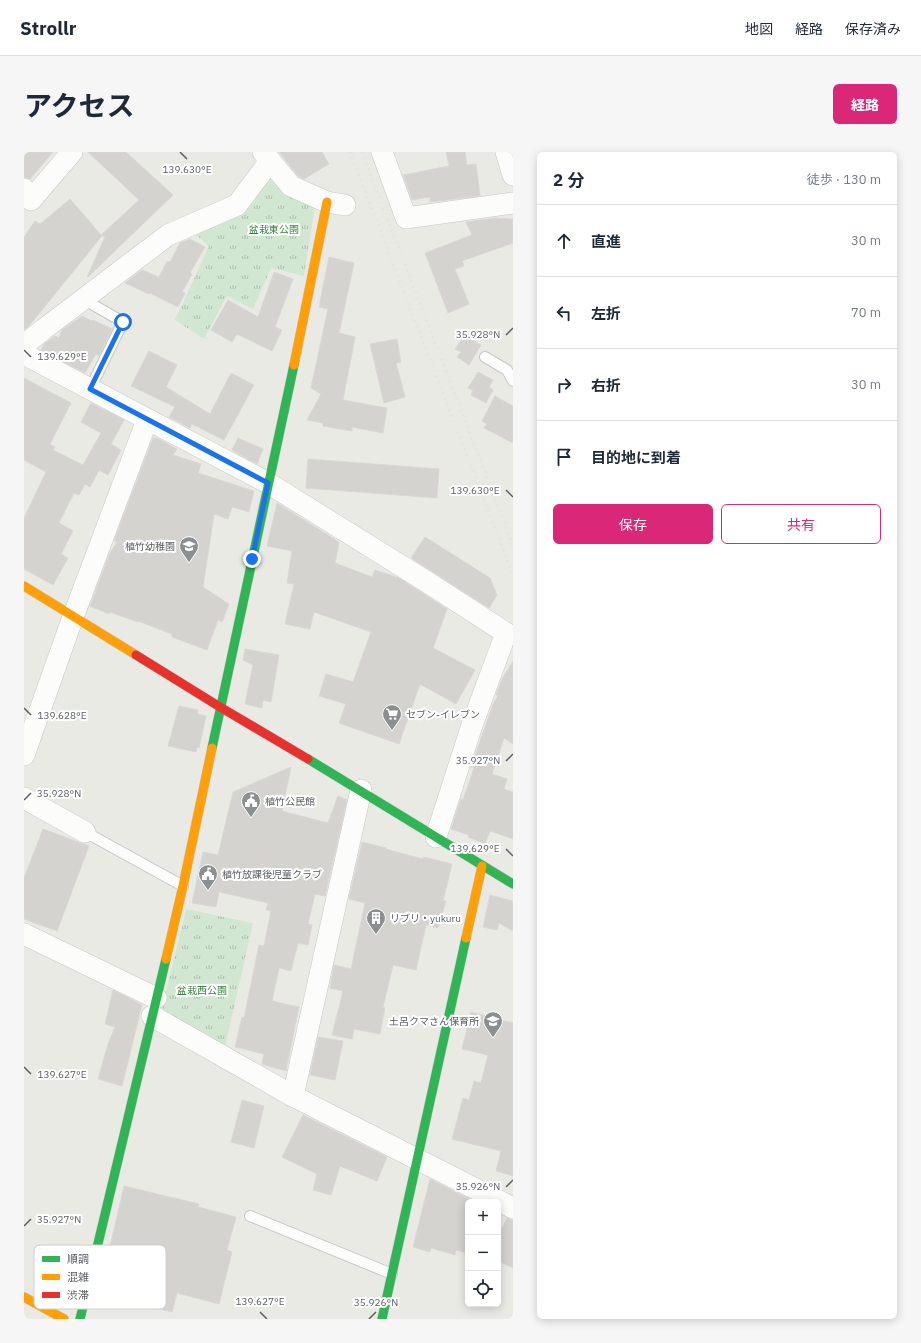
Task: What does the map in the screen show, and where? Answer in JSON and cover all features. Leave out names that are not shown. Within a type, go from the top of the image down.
[{"type":"street","points":[[28,198],[72,152]]},
{"type":"street","points":[[382,152],[406,218],[513,203]]},
{"type":"street","points":[[506,152],[513,175]]},
{"type":"street","points":[[24,345],[168,235],[237,205],[267,157],[291,186],[336,203],[300,339],[220,707],[183,886],[98,1245]]},
{"type":"street","points":[[24,354],[268,483],[506,633],[472,725],[436,837]]},
{"type":"street","points":[[24,755],[73,617],[147,420]]},
{"type":"street","points":[[24,586],[220,707],[361,790],[513,884]]},
{"type":"street","points":[[293,1096],[361,790]]},
{"type":"street","points":[[24,798],[85,832]]},
{"type":"street","points":[[382,1319],[482,866]]},
{"type":"street","points":[[24,934],[154,1007],[293,1096],[513,1208]]},
{"type":"street","points":[[24,1297],[34,1302]]},
{"type":"street","points":[[46,1309],[64,1319]]},
{"type":"street","points":[[80,1319],[82,1309]]},
{"type":"lane","points":[[83,299],[123,322],[90,389]]},
{"type":"lane","points":[[485,357],[507,370],[513,381]]},
{"type":"lane","points":[[85,832],[183,886]]},
{"type":"lane","points":[[250,1216],[392,1274]]},
{"type":"green space","name":"盆栽東公園","points":[[272,174],[316,200],[304,276],[271,268],[253,309],[227,296],[204,339],[175,320],[209,246],[193,232]]},
{"type":"green space","name":"盆栽西公園","points":[[186,909],[253,923],[225,1047],[168,1018],[162,1007]]},
{"type":"building","points":[[24,152],[53,152],[30,179],[24,177]]},
{"type":"building","points":[[88,152],[126,152],[173,195],[87,277],[105,237],[101,235],[139,200]]},
{"type":"building","points":[[279,152],[322,152],[329,164],[304,179],[298,176]]},
{"type":"building","points":[[446,152],[465,152],[467,165],[476,164],[480,196],[430,202],[430,197],[412,200],[403,175],[449,166]]},
{"type":"building","points":[[70,199],[102,236],[29,326],[24,330],[24,237],[35,221],[40,224]]},
{"type":"building","points":[[495,218],[513,219],[513,243],[462,261],[464,266],[455,269],[469,304],[448,313],[425,253],[472,235],[466,222]]},
{"type":"building","points":[[190,239],[205,247],[190,273],[192,274],[182,292],[185,293],[178,307],[150,293],[149,294],[125,283],[142,270],[159,277],[167,261],[170,262],[180,243]]},
{"type":"building","points":[[329,257],[354,263],[339,333],[355,337],[343,400],[387,408],[383,433],[352,427],[352,431],[323,426],[323,423],[307,420],[321,394],[311,388],[328,309],[319,307]]},
{"type":"building","points":[[274,272],[293,279],[275,327],[282,330],[272,351],[237,334],[232,342],[211,330],[228,300],[258,317]]},
{"type":"building","points":[[82,316],[112,329],[99,356],[96,354],[85,373],[41,350],[44,344],[55,336],[59,338],[62,330]]},
{"type":"building","points":[[464,336],[481,345],[469,365],[457,357],[461,352],[455,349]]},
{"type":"building","points":[[397,339],[401,362],[396,363],[405,397],[384,403],[370,344]]},
{"type":"building","points":[[149,351],[177,365],[166,387],[210,414],[231,373],[254,385],[224,440],[192,424],[190,428],[169,417],[175,407],[131,386]]},
{"type":"building","points":[[478,372],[493,380],[489,387],[493,390],[486,403],[471,395],[473,390],[468,388]]},
{"type":"building","points":[[24,378],[71,403],[50,444],[55,447],[53,450],[83,465],[101,433],[81,422],[91,403],[124,420],[111,444],[121,450],[108,475],[99,470],[90,487],[85,484],[79,495],[74,493],[59,523],[73,531],[61,554],[68,558],[53,585],[24,569],[24,518],[46,472],[24,460]]},
{"type":"building","points":[[495,396],[513,406],[513,443],[484,428],[487,424],[482,421]]},
{"type":"building","points":[[153,438],[157,438],[177,449],[173,455],[201,464],[198,473],[254,491],[249,512],[232,507],[228,519],[214,514],[203,587],[229,604],[222,622],[218,620],[207,650],[172,637],[172,634],[138,621],[110,612],[109,614],[90,606],[110,553],[117,542],[114,541]]},
{"type":"building","points":[[238,438],[263,449],[257,464],[232,450]]},
{"type":"building","points":[[308,459],[439,469],[437,498],[306,488]]},
{"type":"building","points":[[277,503],[339,542],[335,563],[372,577],[375,570],[399,578],[447,609],[433,648],[475,670],[456,704],[420,684],[399,744],[339,723],[346,704],[319,696],[326,674],[353,682],[371,632],[314,612],[310,629],[285,624],[294,584],[287,583],[292,551],[267,546]]},
{"type":"building","points":[[425,537],[490,578],[497,595],[489,608],[411,558]]},
{"type":"building","points":[[245,649],[279,655],[271,702],[263,700],[262,708],[245,704],[253,665],[243,660]]},
{"type":"building","points":[[513,661],[513,744],[504,738],[492,774],[507,779],[504,789],[513,792],[513,839],[490,831],[485,844],[468,837],[469,835],[451,829],[461,799],[463,800],[474,768],[471,767],[493,704],[498,696],[496,695],[502,679]]},
{"type":"building","points":[[179,706],[198,710],[197,714],[206,716],[199,748],[197,747],[196,752],[168,746]]},
{"type":"building","points":[[291,767],[282,811],[328,823],[338,796],[347,800],[325,896],[315,894],[308,924],[312,925],[308,945],[298,943],[291,971],[279,968],[272,1001],[299,1007],[286,1071],[262,1064],[264,1054],[235,1047],[242,1017],[244,1018],[259,945],[264,946],[271,911],[266,910],[268,903],[219,892],[216,907],[192,903],[203,852],[218,855],[233,792]]},
{"type":"building","points":[[43,829],[89,846],[57,931],[24,919],[24,878]]},
{"type":"building","points":[[362,842],[423,859],[424,857],[452,864],[443,901],[446,901],[438,928],[426,925],[416,970],[393,965],[383,1007],[385,1008],[380,1034],[354,1029],[352,1039],[332,1035],[343,991],[330,988],[334,965],[351,969],[365,903],[349,899]]},
{"type":"building","points":[[490,895],[513,901],[513,931],[499,923],[497,930],[483,927]]},
{"type":"building","points":[[113,990],[142,1005],[122,1086],[98,1079],[108,1044],[115,1027],[105,1024]]},
{"type":"building","points":[[471,1012],[513,1023],[513,1176],[496,1171],[501,1151],[452,1139],[463,1098],[469,1100],[474,1081],[481,1083],[488,1055],[462,1049]]},
{"type":"building","points":[[318,1037],[343,1041],[335,1080],[310,1075]]},
{"type":"building","points":[[242,1100],[264,1106],[254,1148],[231,1142]]},
{"type":"building","points":[[303,1115],[387,1157],[377,1181],[340,1166],[331,1195],[313,1190],[317,1174],[282,1157]]},
{"type":"building","points":[[430,1179],[469,1199],[465,1199],[465,1252],[456,1250],[455,1255],[431,1248],[430,1252],[413,1247]]},
{"type":"building","points":[[124,1186],[199,1204],[198,1207],[236,1217],[227,1250],[232,1252],[219,1304],[177,1293],[172,1312],[159,1309],[166,1309],[166,1245],[110,1245]]},
{"type":"building","points":[[507,1218],[513,1220],[513,1268],[501,1262],[501,1231]]},
{"type":"railway","points":[[350,152],[513,575]]},
{"type":"railway","points":[[362,152],[513,546]]},
{"type":"traffic: fast","points":[[212,748],[294,365]]},
{"type":"traffic: fast","points":[[308,759],[513,884]]},
{"type":"traffic: fast","points":[[382,1319],[466,938]]},
{"type":"traffic: fast","points":[[98,1245],[166,959]]},
{"type":"traffic: fast","points":[[80,1319],[82,1309]]},
{"type":"traffic: slow","points":[[294,365],[327,202]]},
{"type":"traffic: slow","points":[[24,586],[136,655]]},
{"type":"traffic: slow","points":[[166,959],[212,748]]},
{"type":"traffic: slow","points":[[466,938],[482,866]]},
{"type":"traffic: slow","points":[[24,1297],[34,1302]]},
{"type":"traffic: slow","points":[[46,1309],[64,1319]]},
{"type":"traffic: jam","points":[[136,655],[308,759]]},
{"type":"place","name":"植竹幼稚園","points":[[189,563]]},
{"type":"place","name":"セブン-イレブン","points":[[392,731]]},
{"type":"place","name":"植竹公民館","points":[[251,818]]},
{"type":"place","name":"植竹放課後児童クラブ","points":[[208,891]]},
{"type":"place","name":"リブリ・yukuru","points":[[376,935]]},
{"type":"place","name":"土呂クマさん保育所","points":[[493,1038]]},
{"type":"route","points":[[123,322],[90,389],[268,483],[252,559]]}]
